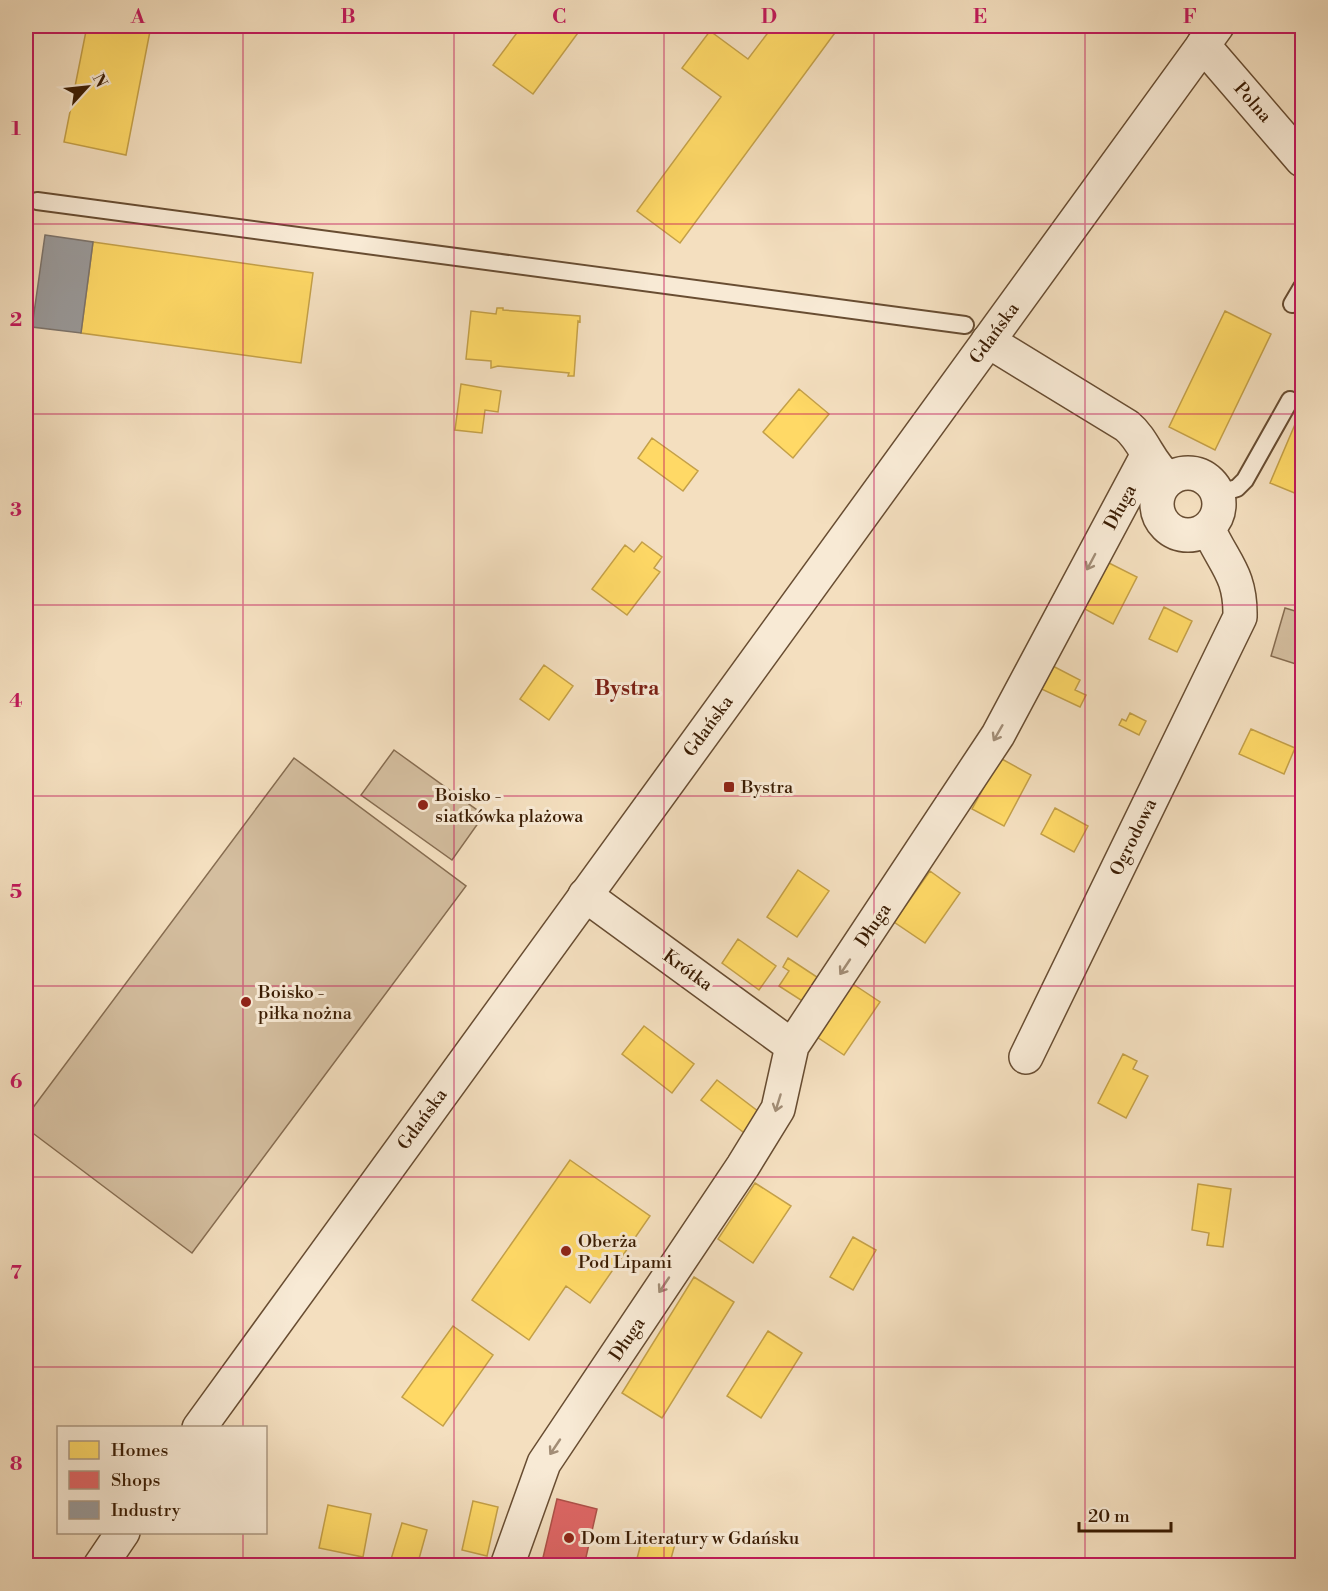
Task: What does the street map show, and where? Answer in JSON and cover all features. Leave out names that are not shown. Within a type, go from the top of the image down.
[{"type":"street","name":"Polna","points":[[1210,35],[1302,160]]},
{"type":"street","name":"Gdańska","points":[[200,1426],[585,895],[976,333],[1210,35]]},
{"type":"street","points":[[976,333],[1127,426],[1137,435],[1156,467],[1169,479]]},
{"type":"street","name":"Długa","points":[[507,1566],[544,1463],[743,1166],[778,1109],[792,1046],[998,735],[1148,454]]},
{"type":"street","points":[[1185,472],[1202,475],[1209,480],[1218,494],[1219,511],[1208,528],[1193,535],[1183,535],[1164,525],[1159,516],[1158,496],[1169,479],[1185,472]]},
{"type":"street","name":"Ogrodowa","points":[[1026,1057],[1240,617],[1241,596],[1238,583],[1208,528]]},
{"type":"street","name":"Krótka","points":[[585,895],[792,1046]]},
{"type":"street","points":[[100,1566],[122,1534]]},
{"type":"lane","points":[[37,201],[976,333]]},
{"type":"lane","points":[[1292,304],[1302,287]]},
{"type":"lane","points":[[1218,494],[1237,488],[1245,480],[1290,400]]},
{"type":"shaded area","points":[[1285,608],[1302,613],[1302,666],[1271,656]]},
{"type":"shaded area","name":"Boisko - siatkówka plażowa","points":[[394,750],[484,815],[452,860],[361,795]]},
{"type":"shaded area","name":"Boisko - piłka nożna","points":[[294,758],[466,886],[192,1253],[26,1128],[26,1117]]},
{"type":"building: Homes","points":[[87,26],[151,26],[126,155],[64,142]]},
{"type":"building: Homes","points":[[522,26],[583,26],[533,94],[493,65]]},
{"type":"building: Homes","points":[[773,26],[840,26],[680,243],[637,211],[721,97],[682,68],[710,31],[748,59]]},
{"type":"building: Homes","points":[[93,242],[313,273],[301,363],[81,333]]},
{"type":"building: Homes","points":[[497,308],[580,316],[574,376],[568,376],[569,373],[498,366],[491,368],[491,361],[466,359],[471,311],[496,314]]},
{"type":"building: Homes","points":[[1225,311],[1271,334],[1215,450],[1169,427]]},
{"type":"building: Homes","points":[[461,384],[501,391],[498,412],[485,410],[482,433],[455,430]]},
{"type":"building: Homes","points":[[799,389],[829,414],[793,458],[763,432]]},
{"type":"building: Homes","points":[[1302,408],[1302,481],[1297,494],[1270,483]]},
{"type":"building: Homes","points":[[652,438],[698,471],[683,491],[638,458]]},
{"type":"building: Homes","points":[[642,542],[662,557],[654,568],[660,572],[627,615],[592,589],[625,545],[634,552]]},
{"type":"building: Homes","points":[[1105,561],[1137,577],[1113,624],[1081,607]]},
{"type":"building: Homes","points":[[1164,607],[1192,621],[1177,652],[1149,639]]},
{"type":"building: Homes","points":[[1047,663],[1080,680],[1075,690],[1086,695],[1080,707],[1035,686]]},
{"type":"building: Homes","points":[[544,665],[573,686],[549,720],[520,699]]},
{"type":"building: Homes","points":[[1130,713],[1146,721],[1139,735],[1119,725],[1122,719],[1126,721]]},
{"type":"building: Homes","points":[[1251,729],[1295,748],[1284,774],[1239,754]]},
{"type":"building: Homes","points":[[1000,758],[1031,775],[1004,826],[972,809]]},
{"type":"building: Homes","points":[[1055,808],[1088,826],[1074,852],[1041,834]]},
{"type":"building: Homes","points":[[798,870],[829,891],[797,937],[767,917]]},
{"type":"building: Homes","points":[[930,871],[960,893],[925,943],[894,922]]},
{"type":"building: Homes","points":[[738,939],[776,966],[759,990],[722,963]]},
{"type":"building: Homes","points":[[788,958],[823,981],[807,1004],[779,986],[789,971],[783,967]]},
{"type":"building: Homes","points":[[853,984],[880,1002],[844,1055],[817,1037]]},
{"type":"building: Homes","points":[[644,1026],[694,1064],[672,1093],[622,1054]]},
{"type":"building: Homes","points":[[1123,1054],[1137,1061],[1133,1069],[1148,1076],[1126,1118],[1098,1103]]},
{"type":"building: Homes","points":[[717,1080],[763,1115],[747,1135],[701,1100]]},
{"type":"building: Homes","name":"Oberża Pod Lipami","points":[[570,1160],[650,1216],[590,1303],[566,1286],[529,1340],[472,1300]]},
{"type":"building: Homes","points":[[755,1183],[791,1206],[753,1263],[718,1239]]},
{"type":"building: Homes","points":[[1198,1184],[1231,1189],[1223,1247],[1207,1245],[1209,1233],[1192,1230]]},
{"type":"building: Homes","points":[[853,1237],[876,1250],[853,1290],[830,1277]]},
{"type":"building: Homes","points":[[694,1277],[734,1302],[662,1418],[622,1393]]},
{"type":"building: Homes","points":[[453,1326],[493,1355],[443,1426],[402,1397]]},
{"type":"building: Homes","points":[[768,1331],[802,1353],[761,1418],[727,1396]]},
{"type":"building: Homes","points":[[473,1501],[498,1507],[487,1556],[462,1550]]},
{"type":"building: Homes","points":[[328,1505],[371,1514],[363,1557],[319,1548]]},
{"type":"building: Homes","points":[[402,1523],[427,1530],[417,1566],[389,1566]]},
{"type":"building: Homes","points":[[643,1536],[675,1544],[669,1566],[635,1566]]},
{"type":"building: Shops","points":[[557,1499],[597,1509],[584,1566],[541,1566]]},
{"type":"building: Industry","points":[[45,235],[93,242],[81,333],[32,327]]},
{"type":"place","name":"Bystra","points":[[729,787]]},
{"type":"place","name":"Boisko - siatkówka plażowa","points":[[423,805]]},
{"type":"place","name":"Boisko - piłka nożna","points":[[246,1002]]},
{"type":"place","name":"Oberża Pod Lipami","points":[[566,1251]]},
{"type":"place","name":"Dom Literatury w Gdańsku","points":[[569,1538]]},
{"type":"district","name":"Bystra","points":[[627,688]]}]
